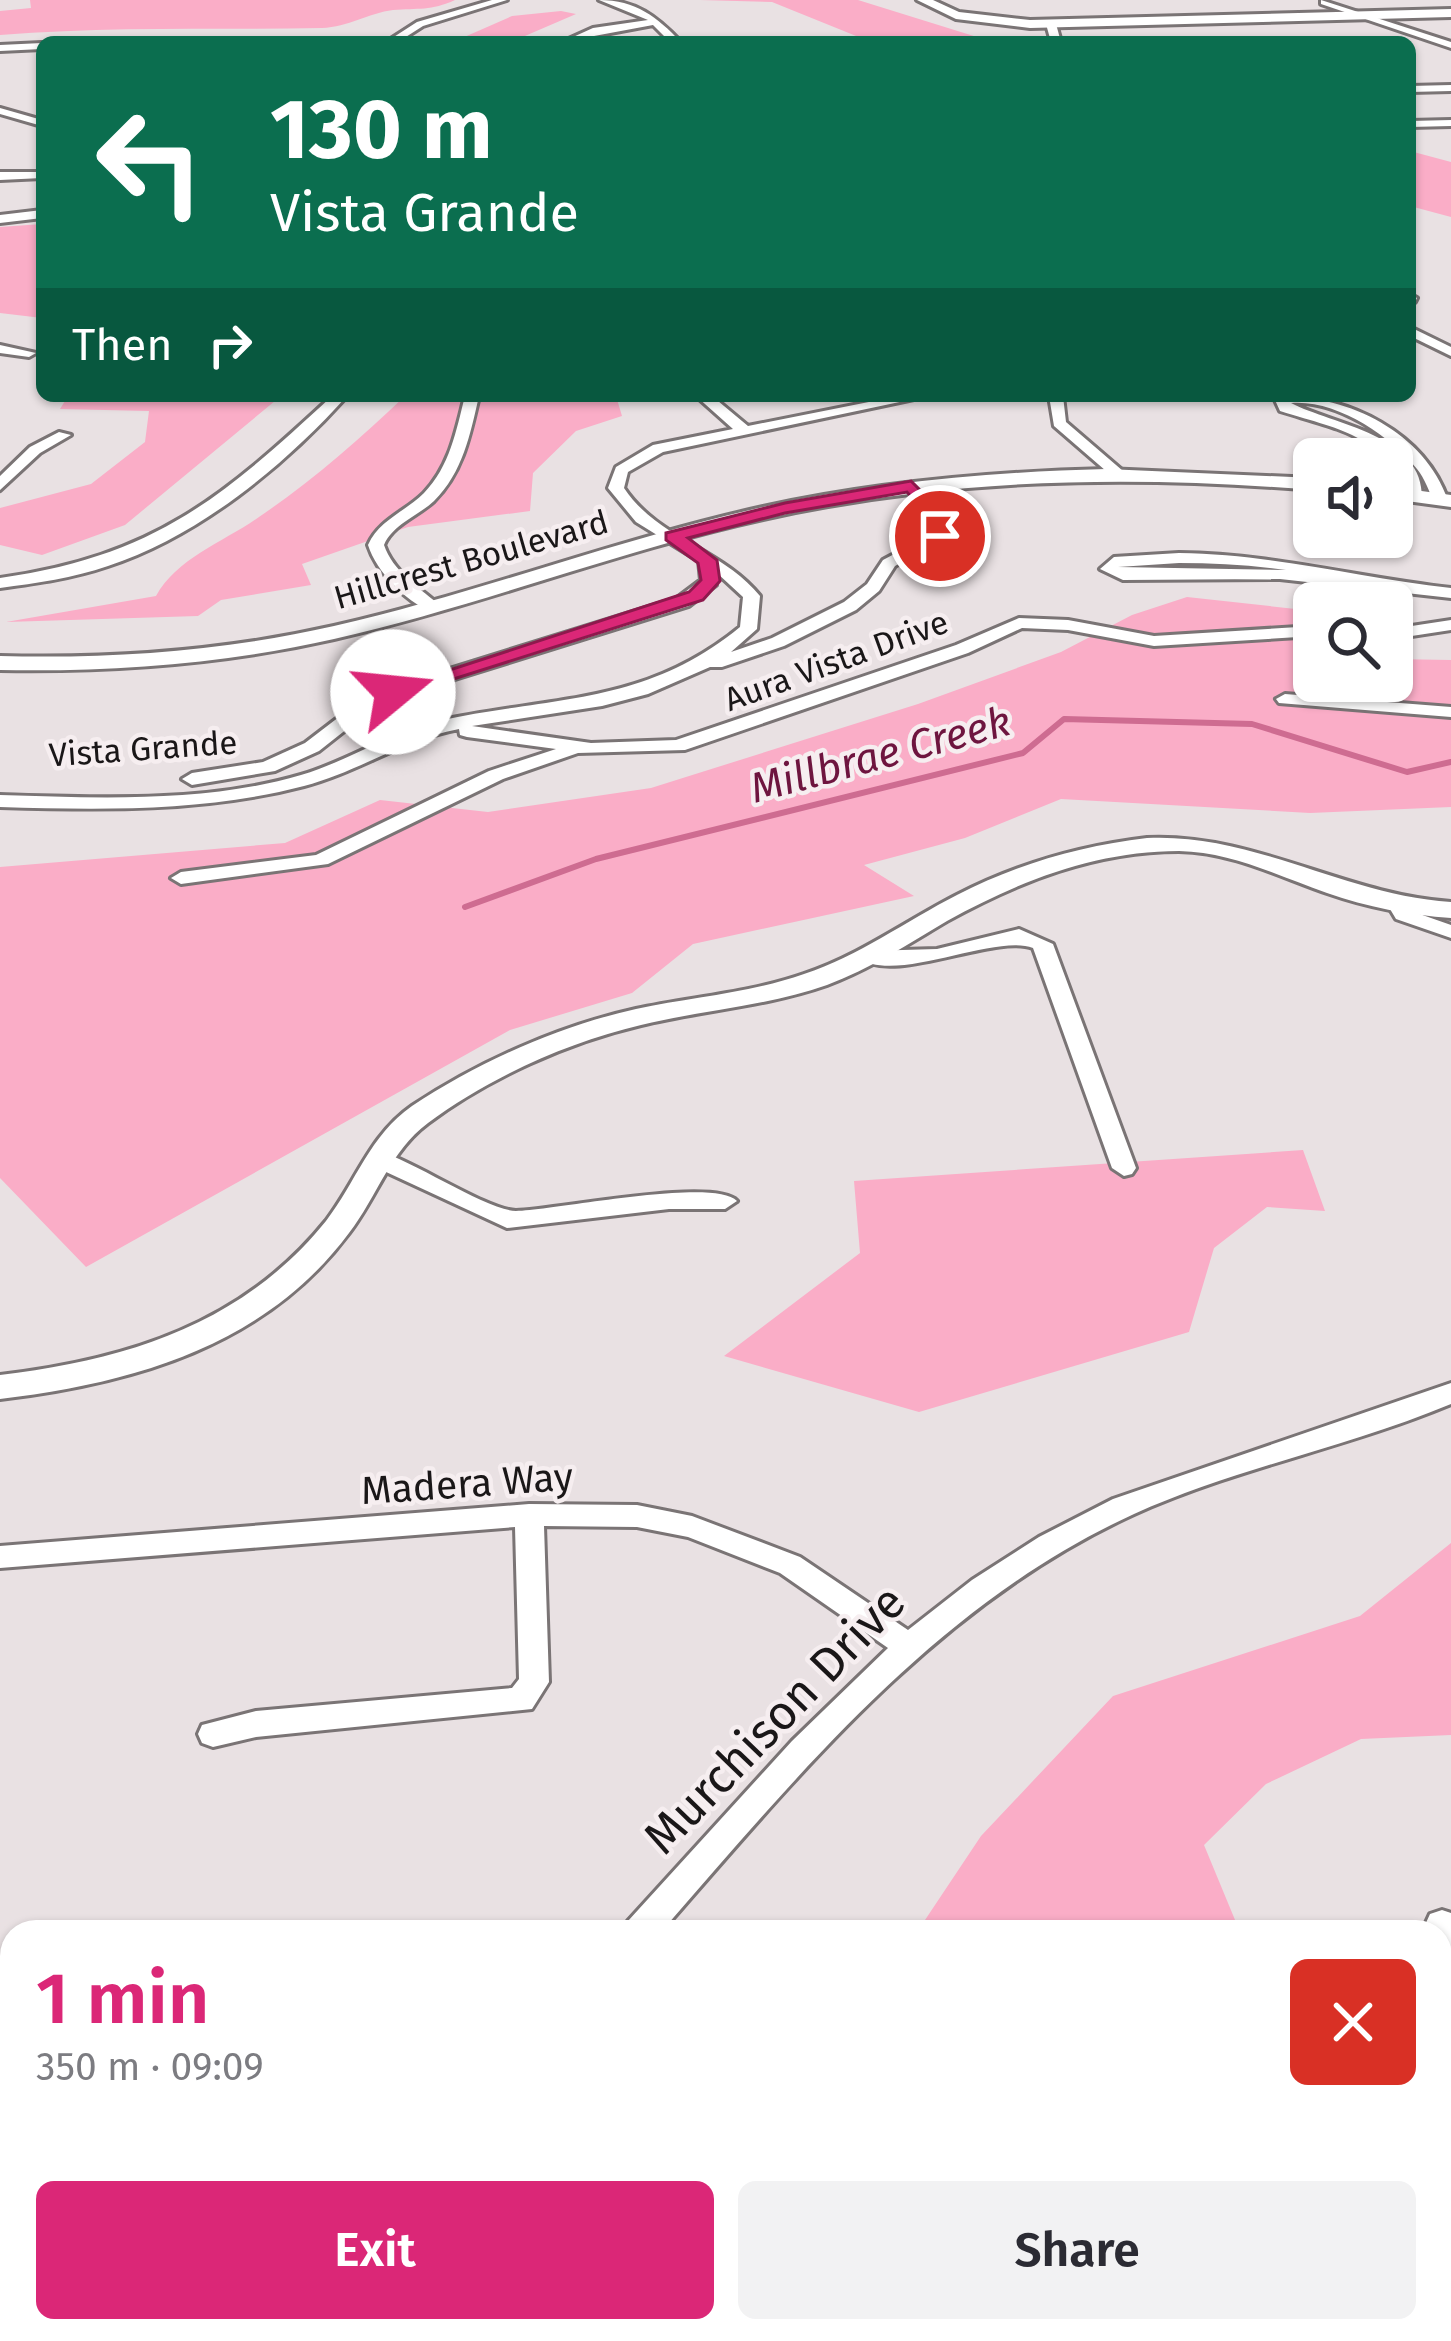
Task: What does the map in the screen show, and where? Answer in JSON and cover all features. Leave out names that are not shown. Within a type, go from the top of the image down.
[{"type":"street","points":[[401,36],[420,24],[502,0]]},
{"type":"street","points":[[604,0],[638,9],[670,36]]},
{"type":"street","points":[[923,0],[973,18],[1051,24],[1451,13]]},
{"type":"street","points":[[1324,2],[1451,45]]},
{"type":"street","points":[[582,36],[656,22]]},
{"type":"street","points":[[1051,24],[1054,36]]},
{"type":"street","points":[[1416,46],[1451,45]]},
{"type":"street","points":[[0,48],[36,46]]},
{"type":"street","points":[[1416,89],[1451,88]]},
{"type":"street","points":[[0,111],[36,121]]},
{"type":"street","points":[[1416,126],[1451,125]]},
{"type":"street","points":[[0,176],[36,175]]},
{"type":"street","points":[[0,219],[36,215]]},
{"type":"street","points":[[1416,335],[1451,352]]},
{"type":"street","points":[[0,349],[29,352]]},
{"type":"street","points":[[0,583],[100,567],[142,551],[261,469],[334,402]]},
{"type":"street","points":[[431,608],[391,576],[377,555],[378,544],[390,523],[446,477],[470,402]]},
{"type":"street","points":[[710,402],[745,431]]},
{"type":"street","points":[[685,673],[737,640],[753,619],[752,596],[745,586],[620,497],[616,479],[621,470],[658,448],[891,402]]},
{"type":"street","points":[[1057,402],[1059,423],[1118,474]]},
{"type":"street","points":[[1283,402],[1285,408],[1336,422],[1390,453],[1411,478],[1416,496]]},
{"type":"street","points":[[1324,402],[1397,440],[1429,470],[1446,500]]},
{"type":"street","points":[[0,485],[25,466],[35,450],[64,435]]},
{"type":"street","name":"Hillcrest Boulevard","points":[[0,663],[196,655],[315,636],[431,608],[673,536],[793,506],[911,486],[1118,474],[1293,483]]},
{"type":"street","points":[[0,801],[112,800],[278,787],[327,772],[416,732],[577,707],[758,650],[850,606],[889,563],[940,536],[942,521],[911,486]]},
{"type":"street","points":[[1413,496],[1446,500]]},
{"type":"street","points":[[1372,581],[1243,572],[1124,575],[1108,569],[1114,562],[1133,560],[1223,559],[1298,566],[1451,593]]},
{"type":"street","name":"Vista Grande","points":[[0,785],[209,778],[268,767],[313,747],[375,698],[696,596],[710,581],[707,560]]},
{"type":"street","name":"Aura Vista Drive","points":[[591,749],[647,749],[707,739],[1019,623],[1054,623],[1154,641],[1293,632]]},
{"type":"street","points":[[1413,631],[1451,625]]},
{"type":"street","points":[[1285,699],[1451,712]]},
{"type":"street","points":[[416,732],[460,730],[591,749]]},
{"type":"street","points":[[181,878],[321,860],[523,764],[591,749]]},
{"type":"street","points":[[0,1387],[106,1373],[208,1337],[271,1294],[320,1248],[379,1160],[415,1117],[626,1020],[804,984],[868,957],[1008,879],[1115,848],[1186,844],[1221,849],[1397,904],[1451,910]]},
{"type":"street","points":[[1397,904],[1402,915],[1451,932]]},
{"type":"street","points":[[868,957],[937,955],[1019,935],[1042,944],[1124,1168]]},
{"type":"street","points":[[379,1160],[507,1220],[669,1201],[725,1201]]},
{"type":"street","name":"Murchison Drive","points":[[651,1920],[850,1698],[907,1645],[1013,1565],[1121,1508],[1231,1468],[1354,1435],[1451,1394]]},
{"type":"street","points":[[213,1734],[256,1724],[521,1700],[534,1682],[529,1515]]},
{"type":"street","name":"Madera Way","points":[[0,1557],[529,1515],[638,1516],[728,1538],[790,1565],[907,1645]]},
{"type":"shaded area","points":[[30,0],[455,0],[322,28],[0,35],[0,11],[31,8]]},
{"type":"shaded area","points":[[700,0],[858,0],[974,36],[856,36],[772,2]]},
{"type":"shaded area","points":[[576,14],[525,36],[467,36],[512,16]]},
{"type":"shaded area","points":[[1416,153],[1451,162],[1451,217],[1416,208]]},
{"type":"shaded area","points":[[36,224],[36,317],[0,313],[0,227]]},
{"type":"shaded area","points":[[64,402],[274,402],[125,525],[42,555],[0,545],[0,508],[91,484],[145,442],[149,411],[60,409]]},
{"type":"shaded area","points":[[398,402],[618,402],[622,416],[576,431],[533,473],[530,511],[408,527],[302,564],[311,585],[221,600],[198,616],[6,622],[156,596],[176,571],[298,489]]},
{"type":"shaded area","points":[[1187,597],[1293,609],[1293,702],[1413,702],[1413,659],[1451,660],[1451,807],[1310,813],[1061,799],[965,838],[864,865],[914,896],[693,944],[632,993],[510,1030],[86,1267],[0,1178],[0,867],[285,843],[380,800],[488,812],[651,788],[918,704],[1061,652],[1132,615]]},
{"type":"shaded area","points":[[1303,1150],[1325,1211],[1267,1207],[1214,1248],[1189,1332],[919,1412],[724,1356],[860,1253],[854,1181]]},
{"type":"shaded area","points":[[1451,1543],[1451,1735],[1361,1739],[1266,1784],[1204,1845],[1235,1920],[925,1920],[981,1836],[1113,1696],[1360,1616]]},
{"type":"waterway","name":"Millbrae Creek","points":[[465,907],[596,859],[1023,753],[1064,719],[1252,724],[1407,772],[1451,762]]},
{"type":"route","points":[[393,692],[696,596],[705,590],[712,572],[707,560],[673,536],[785,508],[911,486],[942,521],[940,536]]}]
